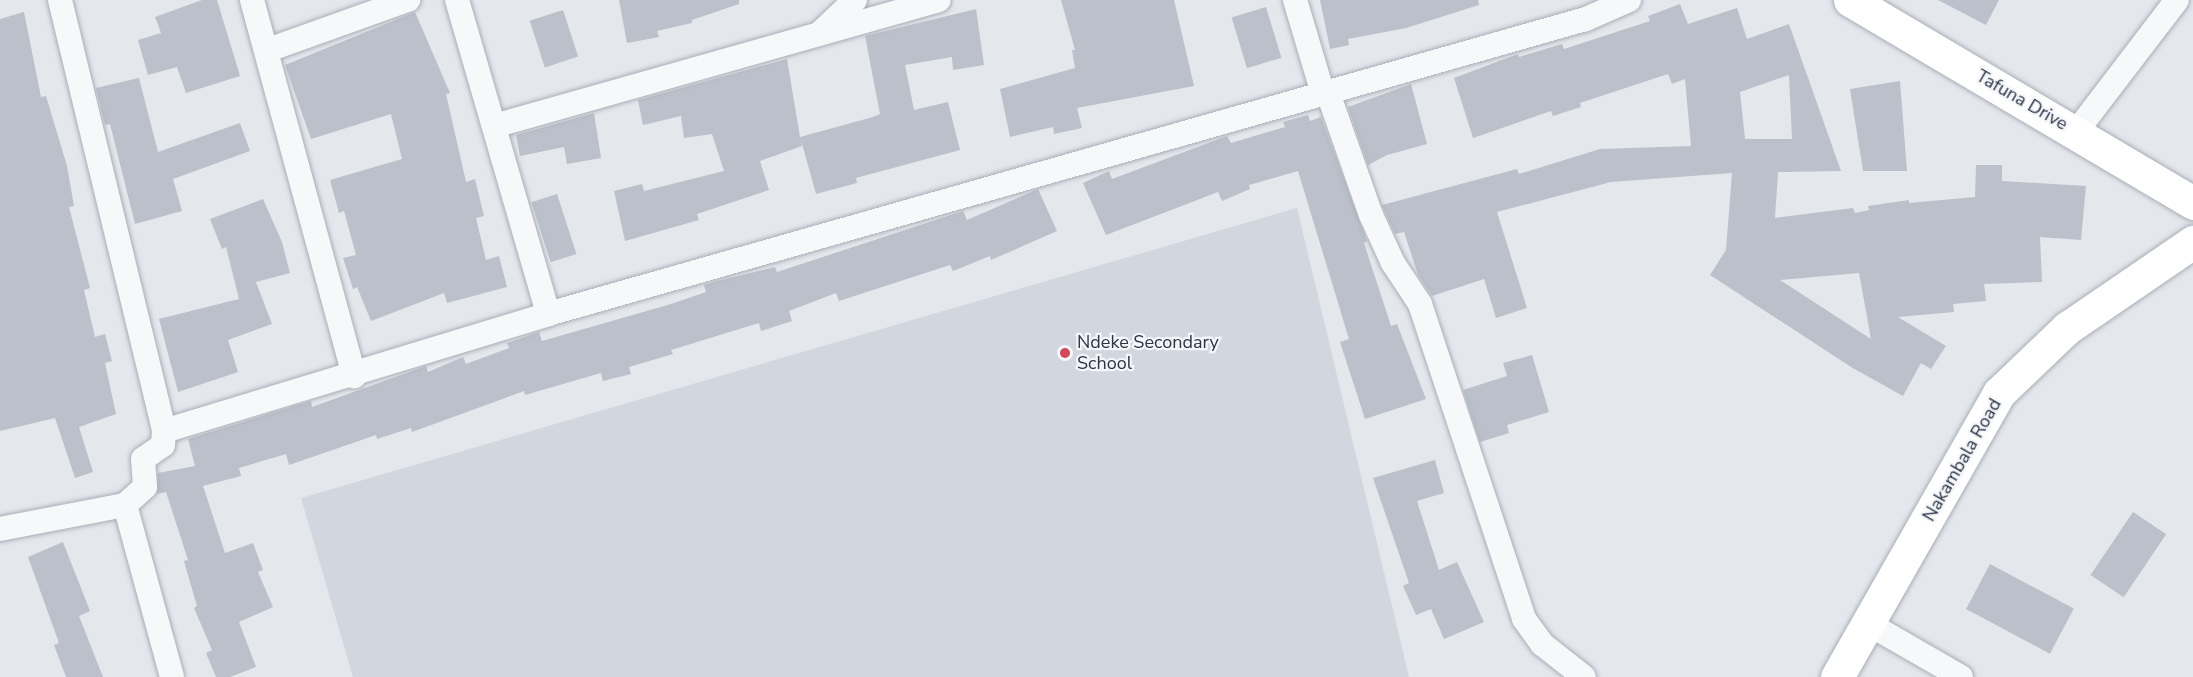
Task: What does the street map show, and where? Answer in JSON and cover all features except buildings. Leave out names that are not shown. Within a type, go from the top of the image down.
[{"type":"main road","name":"Tafuna Drive","points":[[1850,0],[2193,203]]},
{"type":"main road","name":"Nakambala Road","points":[[1837,677],[1999,393],[2067,328],[2193,242]]},
{"type":"street","points":[[0,529],[124,505],[145,487],[143,459],[163,445],[164,431],[60,0]]},
{"type":"street","points":[[252,0],[268,50],[354,376]]},
{"type":"street","points":[[268,50],[408,0]]},
{"type":"street","points":[[457,0],[548,314]]},
{"type":"street","points":[[816,36],[855,0]]},
{"type":"street","points":[[494,126],[939,0]]},
{"type":"street","points":[[1295,0],[1325,94],[1371,215],[1392,263],[1420,304],[1524,619],[1542,644],[1584,677]]},
{"type":"street","points":[[164,431],[354,376],[548,314],[1586,19],[1629,0]]},
{"type":"street","points":[[2076,132],[2176,0]]},
{"type":"street","points":[[124,505],[172,677]]},
{"type":"street","points":[[1869,624],[1961,677]]},
{"type":"shaded area","name":"Ndeke Secondary School","points":[[1297,208],[1409,677],[353,677],[301,498]]},
{"type":"place","name":"Ndeke Secondary School","points":[[1065,353]]}]
